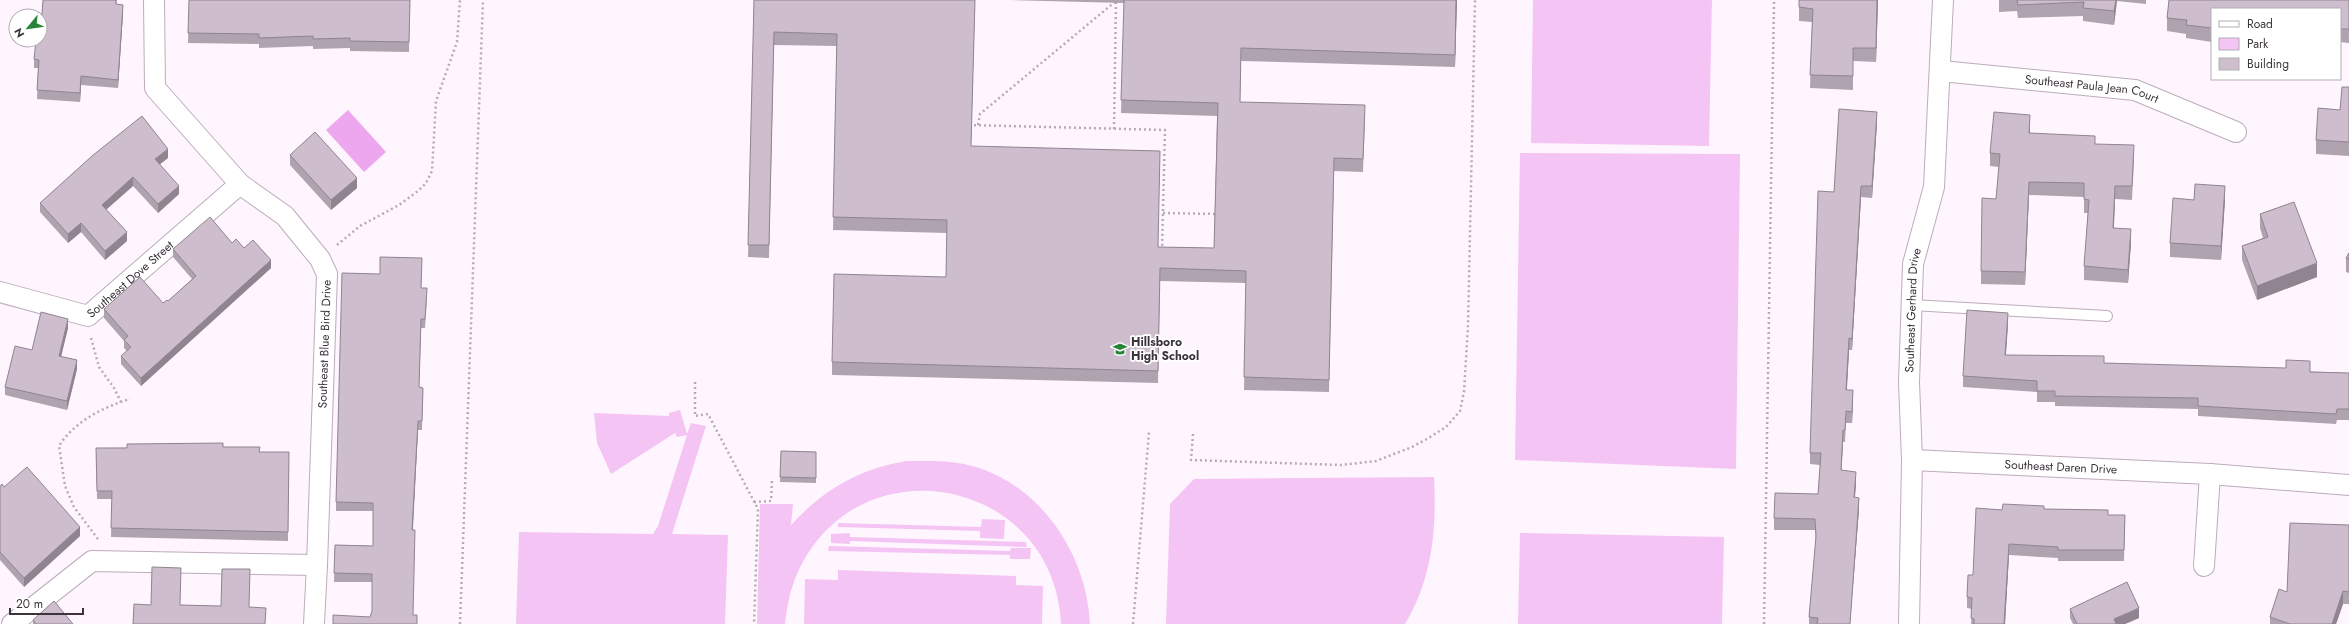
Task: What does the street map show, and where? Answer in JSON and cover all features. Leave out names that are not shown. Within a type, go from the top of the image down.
[{"type":"street","name":"Southeast Blue Bird Drive","points":[[154,0],[155,88],[240,184],[285,216],[320,259],[327,274],[314,624]]},
{"type":"street","name":"Southeast Gerhard Drive","points":[[1909,624],[1912,460],[1909,382],[1913,264],[1934,187],[1941,70],[1943,0]]},
{"type":"street","name":"Southeast Paula Jean Court","points":[[1941,70],[2135,90],[2236,132]]},
{"type":"street","name":"Southeast Dove Street","points":[[0,292],[88,316],[240,184]]},
{"type":"street","name":"Southeast Daren Drive","points":[[1912,460],[2210,474],[2349,485]]},
{"type":"street","points":[[2204,566],[2210,474]]},
{"type":"street","points":[[12,624],[92,561],[317,565]]},
{"type":"lane","points":[[1912,305],[2107,316]]},
{"type":"path","points":[[320,259],[360,226],[399,205],[426,183],[432,171],[436,101],[457,42],[460,0]]},
{"type":"path","points":[[460,624],[483,0]]},
{"type":"path","points":[[978,125],[980,114],[1116,0]]},
{"type":"path","points":[[1114,129],[1116,0]]},
{"type":"path","points":[[1193,434],[1191,460],[1341,465],[1376,461],[1412,447],[1446,427],[1460,411],[1464,392],[1468,326],[1475,0]]},
{"type":"path","points":[[1764,624],[1774,0]]},
{"type":"path","points":[[967,125],[1165,130],[1162,255]]},
{"type":"path","points":[[1163,213],[1220,214]]},
{"type":"path","points":[[88,316],[93,351],[99,367],[114,388],[120,402]]},
{"type":"path","points":[[695,382],[695,416],[708,414],[758,508],[754,624]]},
{"type":"path","points":[[108,561],[103,546],[74,507],[65,486],[59,446],[65,436],[78,424],[120,402],[130,399]]},
{"type":"path","points":[[1133,624],[1149,432]]},
{"type":"path","points":[[754,502],[771,501],[772,480]]},
{"type":"green space","points":[[1533,0],[1712,0],[1709,146],[1531,143]]},
{"type":"green space","points":[[1520,153],[1740,154],[1736,469],[1515,460]]},
{"type":"green space","points":[[680,410],[687,434],[691,423],[706,426],[672,534],[728,535],[725,624],[516,624],[519,532],[653,534],[658,526],[687,435],[677,437],[675,433],[611,474],[597,443],[594,413],[669,416],[669,413]]},
{"type":"green space","points":[[906,461],[950,462],[964,464],[990,472],[1014,485],[1035,502],[1053,523],[1068,546],[1079,571],[1087,597],[1090,624],[1061,624],[1050,574],[1025,535],[990,508],[949,493],[905,492],[863,504],[825,531],[797,574],[792,586],[785,624],[757,624],[760,504],[793,504],[791,525],[816,501],[843,483],[873,469]]},
{"type":"green space","points":[[1434,477],[1435,516],[1431,553],[1421,589],[1405,624],[1166,624],[1170,504],[1194,479]]},
{"type":"green space","points":[[982,519],[1005,520],[1004,539],[980,538],[980,531],[838,527],[838,523],[981,527]]},
{"type":"green space","points":[[850,533],[850,537],[1026,542],[1027,547],[850,541],[850,544],[831,543],[831,534]]},
{"type":"green space","points":[[1520,533],[1724,537],[1722,624],[1518,624]]},
{"type":"green space","points":[[829,546],[1010,551],[1011,548],[1031,548],[1030,559],[1010,559],[1010,555],[828,551]]},
{"type":"green space","points":[[838,570],[1016,576],[1016,585],[1043,586],[1042,624],[804,624],[805,579],[838,580]]},
{"type":"shaded area","points":[[348,110],[386,152],[364,172],[326,130]]},
{"type":"building","points":[[43,0],[116,0],[116,4],[123,5],[118,80],[81,76],[80,93],[37,90],[39,60],[34,59],[35,48],[48,48],[48,8],[42,8]]},
{"type":"building","points":[[189,0],[410,0],[409,42],[350,41],[350,38],[313,39],[313,36],[259,38],[259,34],[188,33]]},
{"type":"building","points":[[754,0],[975,0],[971,146],[1160,151],[1158,247],[1214,248],[1218,103],[1121,100],[1124,0],[1456,0],[1455,55],[1241,48],[1240,102],[1365,105],[1363,159],[1334,158],[1329,380],[1244,377],[1246,271],[1160,268],[1158,371],[832,362],[834,274],[946,277],[947,220],[833,217],[837,34],[774,32],[769,245],[748,245]]},
{"type":"building","points":[[1799,0],[1877,0],[1876,48],[1853,48],[1853,76],[1810,75],[1813,9],[1799,7]]},
{"type":"building","points":[[2017,0],[2116,0],[2114,11],[2083,8],[2084,2],[2018,5]]},
{"type":"building","points":[[2169,0],[2349,0],[2349,29],[2341,29],[2341,8],[2211,8],[2211,28],[2186,25],[2187,20],[2167,18]]},
{"type":"building","points":[[2342,87],[2349,87],[2349,142],[2316,140],[2318,108],[2340,110]]},
{"type":"building","points":[[1839,109],[1877,112],[1872,186],[1861,186],[1852,339],[1849,338],[1846,390],[1853,390],[1852,412],[1846,411],[1845,430],[1843,430],[1841,470],[1856,472],[1854,497],[1859,498],[1850,624],[1817,624],[1818,618],[1809,617],[1816,536],[1815,519],[1774,518],[1775,493],[1818,494],[1821,453],[1810,453],[1818,191],[1834,192]]},
{"type":"building","points":[[1994,112],[2030,115],[2029,133],[2095,136],[2095,144],[2134,145],[2132,186],[2115,186],[2113,228],[2131,229],[2128,270],[2084,266],[2089,200],[2084,199],[2084,183],[2029,182],[2025,272],[1981,271],[1982,198],[1996,199],[2000,154],[1990,153]]},
{"type":"building","points":[[142,116],[168,149],[155,159],[179,186],[158,204],[133,177],[102,205],[127,232],[105,251],[81,223],[68,234],[40,203],[92,156]]},
{"type":"building","points":[[315,132],[357,178],[331,200],[290,155]]},
{"type":"building","points":[[2195,184],[2225,186],[2221,246],[2170,243],[2173,198],[2194,200]]},
{"type":"building","points":[[2294,202],[2317,263],[2257,286],[2242,246],[2268,237],[2260,214]]},
{"type":"building","points":[[210,217],[232,243],[236,239],[244,248],[253,240],[271,260],[141,378],[121,356],[131,347],[124,340],[128,336],[104,309],[140,277],[163,303],[167,300],[168,301],[196,276],[173,249]]},
{"type":"building","points":[[380,257],[422,258],[421,288],[427,288],[425,319],[421,319],[419,387],[423,388],[422,421],[418,421],[412,530],[415,530],[413,615],[417,615],[417,624],[333,624],[333,615],[370,617],[372,611],[372,574],[334,573],[335,545],[373,546],[373,503],[336,502],[342,273],[380,274]]},
{"type":"building","points":[[1967,310],[2008,313],[2005,355],[2104,356],[2104,363],[2286,368],[2286,360],[2310,361],[2310,372],[2349,373],[2349,409],[2337,409],[2336,414],[2198,406],[2198,398],[2055,396],[2055,391],[2037,391],[2037,381],[1963,376]]},
{"type":"building","points":[[41,312],[68,319],[59,356],[77,360],[67,401],[5,387],[15,346],[32,350]]},
{"type":"building","points":[[223,443],[223,447],[260,447],[259,452],[289,452],[288,532],[111,528],[112,491],[97,491],[96,448],[127,448],[127,444]]},
{"type":"building","points":[[781,451],[816,452],[816,478],[780,477]]},
{"type":"building","points":[[27,467],[80,527],[24,578],[0,552],[0,486],[2,484],[4,487]]},
{"type":"building","points":[[2003,504],[2044,506],[2044,509],[2108,510],[2108,515],[2125,515],[2124,550],[2058,550],[2058,547],[2009,544],[2004,624],[1974,624],[1974,619],[1971,618],[1972,598],[1967,597],[1968,575],[1973,575],[1976,508],[2002,510]]},
{"type":"building","points":[[2290,523],[2349,525],[2349,592],[2343,591],[2332,624],[2290,624],[2270,617],[2279,589],[2287,592]]},
{"type":"building","points":[[152,567],[181,568],[180,605],[221,606],[222,569],[250,569],[249,607],[266,608],[265,624],[133,624],[134,604],[151,605]]},
{"type":"building","points":[[2127,582],[2139,608],[2114,619],[2116,624],[2077,624],[2070,609]]},
{"type":"building","points":[[54,601],[73,624],[36,624],[33,620]]},
{"type":"place","name":"Hillsboro High School","points":[[1120,349]]}]
